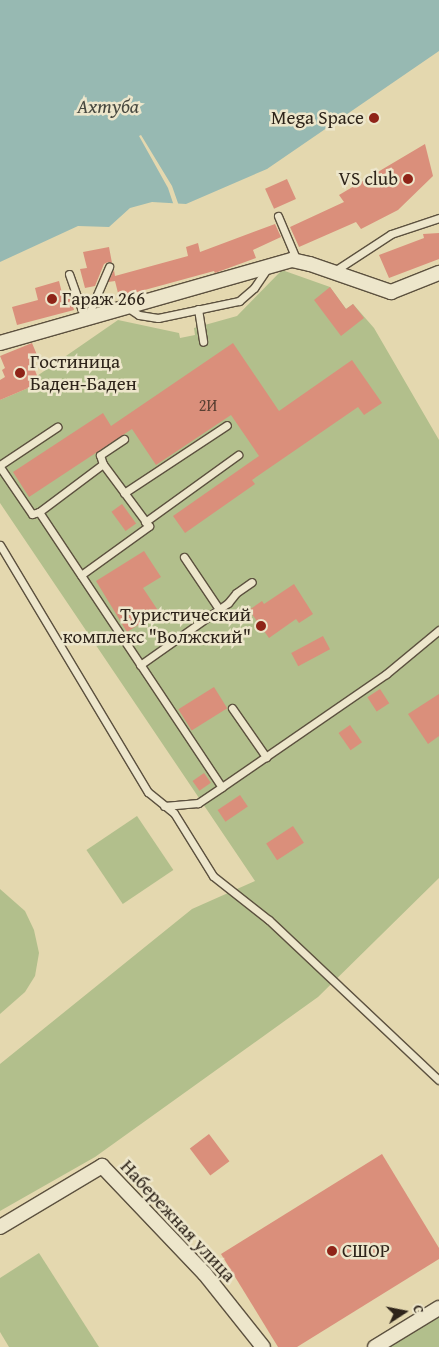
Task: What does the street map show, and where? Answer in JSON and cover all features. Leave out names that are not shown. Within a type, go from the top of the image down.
[{"type":"street","points":[[0,344],[85,318],[199,288],[271,265],[297,261],[392,292],[439,273]]},
{"type":"street","name":"Набережная улица","points":[[0,1227],[102,1166],[205,1274],[262,1347]]},
{"type":"street","points":[[375,1347],[439,1308]]},
{"type":"lane","points":[[278,216],[297,261]]},
{"type":"lane","points":[[332,272],[391,234],[439,218]]},
{"type":"lane","points":[[126,307],[139,315],[158,318],[239,301],[254,288],[271,265]]},
{"type":"lane","points":[[85,318],[109,267]]},
{"type":"lane","points":[[69,274],[85,318]]},
{"type":"lane","points":[[198,309],[203,342]]},
{"type":"lane","points":[[124,493],[227,425]]},
{"type":"lane","points":[[57,427],[0,466],[32,514],[39,512],[103,464]]},
{"type":"lane","points":[[81,575],[149,526],[103,464],[100,454],[124,439]]},
{"type":"lane","points":[[145,522],[238,455]]},
{"type":"lane","points":[[39,512],[222,787]]},
{"type":"lane","points":[[0,545],[148,792],[174,814],[213,876],[269,920],[439,1080]]},
{"type":"lane","points":[[184,557],[219,609]]},
{"type":"lane","points":[[140,665],[219,609],[252,582]]},
{"type":"lane","points":[[164,806],[198,803],[386,674],[439,630]]},
{"type":"lane","points":[[232,708],[266,757]]},
{"type":"green space","name":"Туристический комплекс \"Волжский\"","points":[[282,270],[330,287],[346,309],[353,304],[374,328],[439,440],[439,878],[318,997],[95,1157],[0,1211],[0,1064],[192,909],[255,881],[0,503],[0,400],[40,383],[37,376],[118,320],[179,333],[180,338],[195,335],[194,328],[237,316]]},
{"type":"green space","points":[[137,816],[173,870],[123,904],[86,850]]},
{"type":"green space","points":[[0,889],[25,911],[34,930],[39,953],[35,976],[25,992],[0,1014]]},
{"type":"green space","points":[[39,1253],[99,1347],[9,1347],[0,1332],[0,1278]]},
{"type":"green space","points":[[439,1315],[439,1347],[389,1347]]},
{"type":"water","name":"Ахтуба","points":[[0,0],[439,0],[439,51],[267,169],[186,204],[152,202],[130,208],[109,227],[78,226],[0,262]]},
{"type":"pier","points":[[141,135],[172,186],[179,206],[174,206],[168,188],[139,136]]},
{"type":"building","points":[[425,144],[433,176],[398,210],[361,229],[356,222],[299,247],[290,227],[344,202],[339,195]]},
{"type":"building","points":[[287,179],[296,199],[274,209],[265,189]]},
{"type":"building","points":[[275,224],[281,237],[253,250],[256,258],[215,273],[214,271],[119,297],[115,281],[108,282],[114,270],[115,276],[188,256],[186,247],[198,243],[200,252]]},
{"type":"building","points":[[439,233],[439,259],[389,278],[379,255],[424,238],[423,234]]},
{"type":"building","points":[[109,247],[112,263],[104,264],[95,286],[85,288],[80,269],[87,268],[83,252]]},
{"type":"building","points":[[59,281],[62,293],[69,291],[74,310],[17,325],[12,307],[38,300],[35,288]]},
{"type":"building","points":[[330,287],[346,309],[353,304],[364,318],[341,336],[314,300]]},
{"type":"building","name":"Гостиница Баден-Баден","points":[[32,343],[37,355],[30,358],[40,383],[0,400],[0,380],[5,377],[2,370],[5,368],[0,356]]},
{"type":"building","points":[[233,343],[279,411],[352,360],[382,403],[364,415],[358,407],[252,480],[255,484],[185,533],[173,516],[259,456],[231,415],[156,465],[132,429],[29,497],[13,472],[103,413],[111,426]]},
{"type":"building","points":[[122,504],[136,523],[126,531],[111,512]]},
{"type":"building","points":[[144,551],[161,577],[143,588],[159,612],[127,632],[96,581]]},
{"type":"building","points":[[294,584],[313,614],[299,623],[296,619],[269,638],[249,610],[262,601],[264,604]]},
{"type":"building","points":[[323,636],[330,649],[298,666],[291,653]]},
{"type":"building","points":[[214,687],[227,708],[192,730],[178,709]]},
{"type":"building","points":[[380,689],[389,703],[377,711],[367,697]]},
{"type":"building","points":[[439,694],[439,736],[428,744],[408,714]]},
{"type":"building","points":[[350,725],[362,742],[351,750],[339,733]]},
{"type":"building","points":[[204,773],[211,783],[199,791],[193,781]]},
{"type":"building","points":[[240,795],[248,807],[225,822],[218,810]]},
{"type":"building","points":[[293,826],[304,843],[277,860],[266,843]]},
{"type":"building","points":[[209,1134],[229,1161],[210,1176],[190,1148]]},
{"type":"building","name":"СШОР","points":[[382,1154],[439,1248],[439,1259],[297,1347],[278,1347],[221,1254]]},
{"type":"place","name":"Mega Space","points":[[374,118]]},
{"type":"place","name":"VS club","points":[[408,179]]},
{"type":"place","name":"Гараж 266","points":[[52,299]]},
{"type":"place","name":"Гостиница Баден-Баден","points":[[20,373]]},
{"type":"place","name":"Туристический комплекс \"Волжский\"","points":[[261,626]]},
{"type":"place","name":"СШОР","points":[[332,1251]]}]
